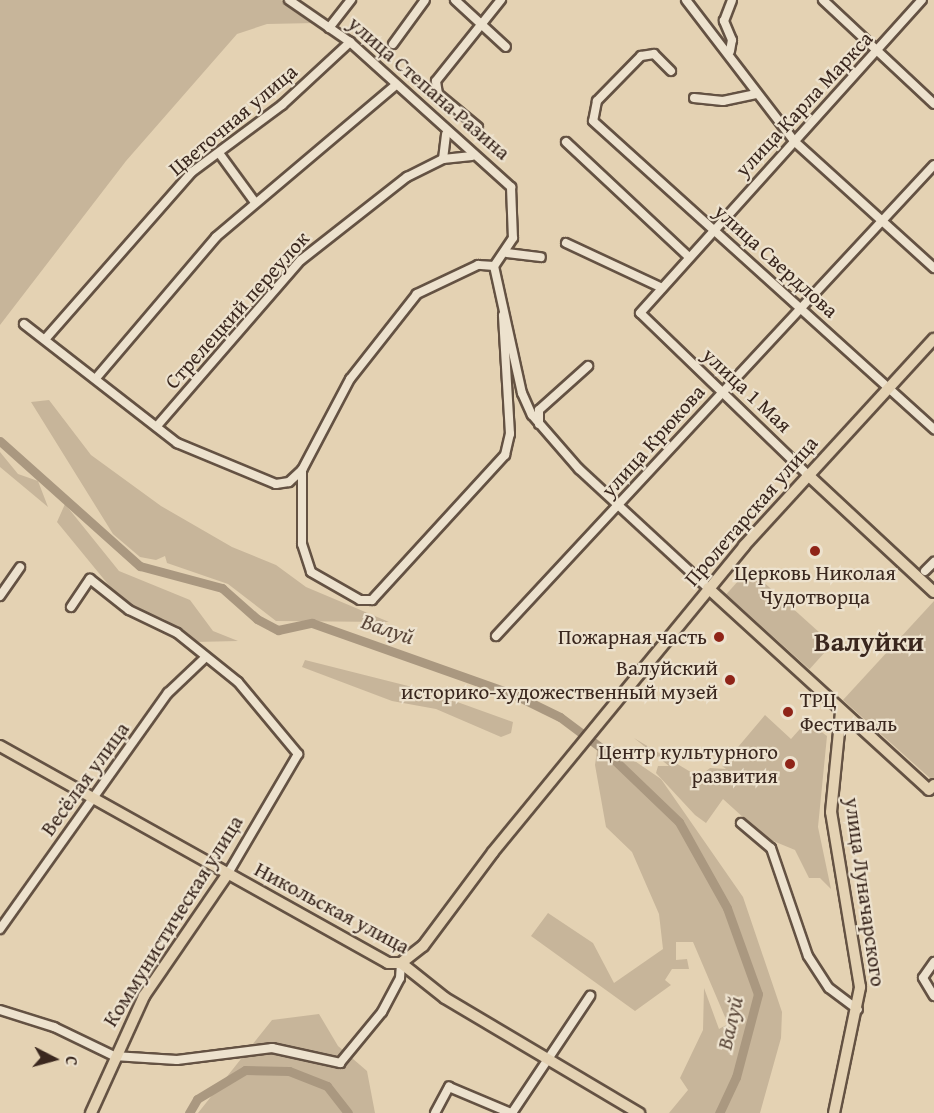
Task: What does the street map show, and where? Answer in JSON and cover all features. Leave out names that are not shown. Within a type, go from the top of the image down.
[{"type":"main road","name":"Пролетарская улица","points":[[400,963],[423,946],[564,765],[708,588],[808,475],[934,339]]},
{"type":"main road","name":"улица 1 Мая","points":[[808,475],[934,592]]},
{"type":"main road","points":[[708,588],[841,711],[932,790]]},
{"type":"main road","name":"улица Луначарского","points":[[834,1113],[859,1011],[857,948],[831,812],[841,711]]},
{"type":"main road","name":"Никольская улица","points":[[0,746],[388,963],[400,963],[445,998],[639,1113]]},
{"type":"main road","name":"Коммунистическая улица","points":[[91,1113],[114,1056],[144,996],[227,875]]},
{"type":"street","name":"улица Степана Разина","points":[[289,0],[350,42],[446,134],[511,187],[514,223],[507,253]]},
{"type":"street","points":[[329,28],[351,0]]},
{"type":"street","points":[[393,44],[425,0]]},
{"type":"street","points":[[455,0],[506,47]]},
{"type":"street","points":[[478,128],[436,88],[438,75],[501,0]]},
{"type":"street","points":[[686,0],[730,51],[757,94],[794,141],[934,268]]},
{"type":"street","points":[[730,51],[732,40],[724,21],[732,0]]},
{"type":"street","points":[[823,0],[934,104]]},
{"type":"street","name":"улица Карла Маркса","points":[[640,313],[688,256],[878,51],[922,0]]},
{"type":"street","name":"Цветочная улица","points":[[46,337],[192,172],[282,105],[350,42]]},
{"type":"street","name":"улица Свердлова","points":[[671,71],[654,54],[641,56],[597,101],[593,121],[934,429]]},
{"type":"street","points":[[97,377],[254,201],[396,84]]},
{"type":"street","points":[[694,98],[723,101],[757,94]]},
{"type":"street","points":[[443,159],[446,134]]},
{"type":"street","points":[[566,142],[688,256]]},
{"type":"street","points":[[219,153],[254,201]]},
{"type":"street","name":"Стрелецкий переулок","points":[[157,426],[301,260],[407,177],[443,159],[472,156]]},
{"type":"street","name":"улица Крюкова","points":[[496,636],[934,165]]},
{"type":"street","points":[[566,243],[662,288]]},
{"type":"street","points":[[24,324],[46,337],[177,443],[260,480],[289,482],[302,470],[344,389],[396,316],[417,294],[478,265],[494,266],[507,253],[541,257]]},
{"type":"street","points":[[494,266],[522,393],[539,425],[708,588]]},
{"type":"street","name":"улица 1 Мая","points":[[640,313],[808,475]]},
{"type":"street","points":[[302,470],[304,559],[333,586],[372,600],[506,455],[510,434],[503,315]]},
{"type":"street","points":[[539,425],[539,410],[588,366]]},
{"type":"street","points":[[925,571],[934,562]]},
{"type":"street","points":[[0,596],[20,567]]},
{"type":"street","points":[[71,607],[90,579],[114,601],[177,633],[206,657]]},
{"type":"street","name":"Коммунистическая улица","points":[[206,657],[237,682],[298,754],[227,875]]},
{"type":"street","name":"Весёлая улица","points":[[0,929],[168,693],[206,657]]},
{"type":"street","points":[[741,823],[771,848],[808,956],[829,988],[859,1011]]},
{"type":"street","points":[[934,962],[923,978],[934,996]]},
{"type":"street","points":[[0,1010],[54,1027],[114,1056],[177,1059],[276,1048],[340,1063],[382,1012],[400,963]]},
{"type":"street","points":[[435,1113],[449,1087],[512,1113],[590,996]]},
{"type":"shaded area","points":[[0,0],[281,0],[315,23],[267,24],[237,34],[126,161],[0,325]]},
{"type":"shaded area","points":[[49,400],[91,455],[161,506],[232,547],[276,565],[306,587],[389,622],[276,621],[228,584],[167,563],[165,556],[156,560],[140,557],[113,534],[31,402]]},
{"type":"shaded area","points":[[0,452],[18,474],[38,481],[48,507],[0,467]]},
{"type":"shaded area","points":[[65,504],[119,571],[190,600],[213,631],[238,641],[195,642],[164,619],[125,605],[57,522]]},
{"type":"shaded area","points":[[749,569],[832,644],[809,669],[726,594]]},
{"type":"shaded area","points":[[934,601],[934,778],[932,780],[843,700]]},
{"type":"shaded area","points":[[305,660],[424,690],[513,722],[511,733],[501,737],[436,709],[392,701],[302,667]]},
{"type":"shaded area","points":[[765,715],[791,739],[807,721],[827,736],[818,827],[831,889],[820,878],[809,878],[795,850],[766,838],[723,799],[706,823],[695,815],[656,773],[658,766],[669,766],[634,738],[699,777],[710,768],[726,769],[722,766]]},
{"type":"shaded area","points":[[610,744],[661,779],[743,897],[782,1012],[781,1038],[760,1113],[669,1113],[688,1090],[680,1078],[703,1030],[704,988],[719,1029],[728,1024],[693,942],[676,942],[676,960],[687,959],[689,969],[672,969],[665,980],[671,985],[635,1011],[531,936],[548,913],[593,943],[614,983],[663,949],[659,914],[632,852],[606,827],[595,765],[597,751]]},
{"type":"shaded area","points":[[319,1014],[338,1046],[367,1071],[375,1113],[198,1113],[272,1020]]},
{"type":"waterway","name":"Валуй","points":[[0,441],[140,566],[222,588],[257,619],[278,630],[312,623],[513,694],[560,717],[604,750],[679,822],[727,908],[758,994],[736,1077],[719,1113]]},
{"type":"waterway","name":"Валуй","points":[[189,1113],[197,1099],[245,1070],[289,1071],[327,1086],[348,1113]]},
{"type":"place","name":"Церковь Николая Чудотворца","points":[[815,551]]},
{"type":"place","name":"Пожарная часть","points":[[719,637]]},
{"type":"place","name":"Валуйский историко-художественный музей","points":[[730,680]]},
{"type":"place","name":"ТРЦ Фестиваль","points":[[788,712]]},
{"type":"place","name":"Центр культурного развития","points":[[790,764]]},
{"type":"district","name":"Валуйки","points":[[869,642]]}]
